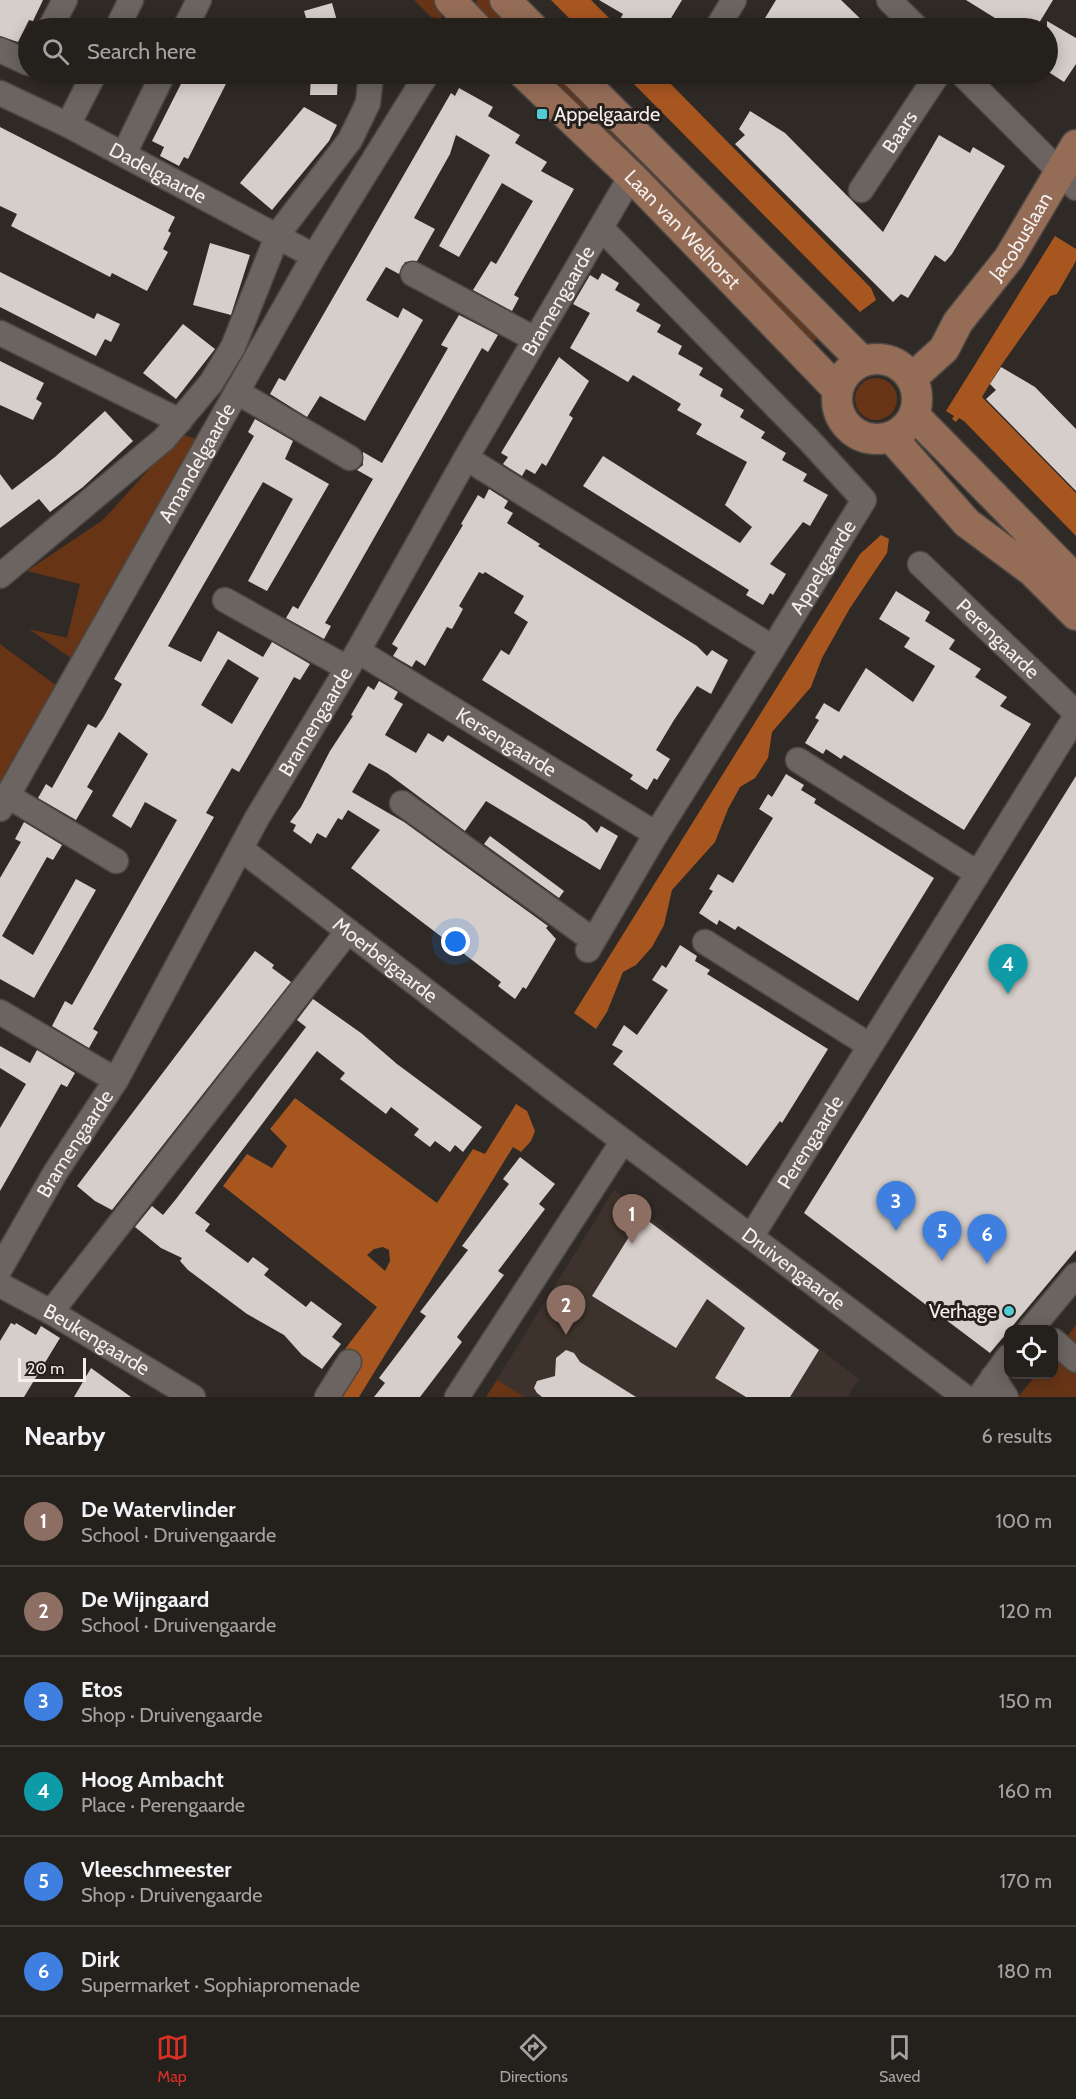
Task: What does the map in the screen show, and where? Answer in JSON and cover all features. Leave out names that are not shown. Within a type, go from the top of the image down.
[{"type":"main road","points":[[506,0],[523,18]]},
{"type":"main road","name":"Laan van Welhorst","points":[[534,84],[631,176],[837,388]]},
{"type":"main road","name":"Laan van Welhorst","points":[[586,84],[861,361]]},
{"type":"main road","name":"Jacobuslaan","points":[[904,370],[944,349],[958,322],[1068,180],[1076,145]]},
{"type":"main road","points":[[882,358],[904,370],[917,400],[914,415],[904,428],[891,437],[873,439],[850,429],[837,406],[837,388],[846,372],[861,361],[882,358]]},
{"type":"main road","points":[[914,415],[1076,580]]},
{"type":"main road","points":[[891,437],[967,523],[1032,571],[1076,615]]},
{"type":"street","points":[[55,18],[65,0]]},
{"type":"street","points":[[122,18],[131,0]]},
{"type":"street","points":[[190,18],[199,0]]},
{"type":"street","points":[[723,18],[734,0]]},
{"type":"street","points":[[889,0],[907,18]]},
{"type":"street","points":[[0,50],[18,58]]},
{"type":"street","points":[[68,125],[89,84]]},
{"type":"street","points":[[124,153],[158,84]]},
{"type":"street","name":"Amandelgaarde","points":[[0,576],[164,438],[211,383],[233,347],[278,234],[350,141],[368,103],[370,84]]},
{"type":"street","name":"Amandelgaarde","points":[[4,802],[314,256],[421,84]]},
{"type":"street","name":"Baars","points":[[861,190],[931,84]]},
{"type":"street","points":[[972,84],[1068,180]]},
{"type":"street","name":"Dadelgaarde","points":[[0,93],[124,153],[278,234],[314,256]]},
{"type":"street","points":[[368,103],[397,121]]},
{"type":"street","name":"Bramengaarde","points":[[0,1269],[55,1173],[116,1080],[241,849],[631,176]]},
{"type":"street","name":"Appelgaarde","points":[[601,228],[808,439],[864,500],[773,648]]},
{"type":"street","points":[[412,274],[535,339]]},
{"type":"street","points":[[0,333],[180,422]]},
{"type":"street","points":[[237,392],[350,458]]},
{"type":"street","points":[[402,803],[591,945],[656,834],[773,648],[466,458]]},
{"type":"street","name":"Perengaarde","points":[[751,1237],[1076,714],[920,564]]},
{"type":"street","name":"Kersengaarde","points":[[225,600],[353,659],[656,834]]},
{"type":"street","points":[[798,760],[977,873]]},
{"type":"street","points":[[4,802],[116,861]]},
{"type":"street","name":"Moerbeigaarde","points":[[241,849],[529,1069]]},
{"type":"street","points":[[51,1312],[348,931]]},
{"type":"street","points":[[705,942],[869,1045]]},
{"type":"street","points":[[0,1012],[116,1080]]},
{"type":"street","name":"Druivengaarde","points":[[529,1069],[958,1392]]},
{"type":"street","points":[[457,1397],[623,1141]]},
{"type":"street","points":[[1036,1325],[1076,1275]]},
{"type":"street","name":"Beukengaarde","points":[[0,1285],[51,1312],[193,1397]]},
{"type":"street","points":[[1058,1345],[1076,1360]]},
{"type":"street","points":[[327,1397],[349,1362]]},
{"type":"street","points":[[979,1397],[1000,1387],[1004,1372]]},
{"type":"shaded area","points":[[414,0],[435,0],[445,10],[441,18],[431,17]]},
{"type":"shaded area","points":[[477,0],[492,0],[510,18],[488,18],[475,5]]},
{"type":"shaded area","points":[[551,0],[591,0],[609,18],[569,18]]},
{"type":"shaded area","points":[[553,84],[575,84],[822,333],[810,345]]},
{"type":"shaded area","points":[[634,84],[671,84],[871,288],[876,300],[860,312]]},
{"type":"shaded area","points":[[1055,236],[1076,249],[1076,261],[1057,294],[1050,296],[1000,367],[982,397],[1076,493],[1076,536],[964,421],[959,418],[956,422],[952,419],[954,416],[946,411]]},
{"type":"shaded area","points":[[876,378],[884,379],[891,384],[896,391],[896,407],[891,414],[884,419],[876,420],[868,419],[861,414],[856,407],[855,399],[856,391],[861,384],[868,379]]},
{"type":"shaded area","points":[[181,434],[196,439],[71,658],[29,629],[67,638],[80,584],[27,571],[103,520]]},
{"type":"shaded area","points":[[881,535],[889,539],[887,553],[850,608],[822,658],[811,687],[772,732],[768,758],[755,778],[740,787],[728,809],[715,842],[672,890],[664,925],[652,947],[636,965],[623,972],[607,1012],[596,1029],[574,1013],[860,554]]},
{"type":"shaded area","points":[[0,644],[57,686],[0,786]]},
{"type":"shaded area","points":[[295,1098],[437,1203],[473,1149],[485,1154],[516,1104],[527,1111],[535,1131],[531,1141],[521,1152],[513,1147],[359,1397],[338,1397],[342,1353],[377,1307],[223,1186],[247,1154],[272,1168],[287,1146],[270,1129]],"holes":[[[383,1247],[389,1250],[390,1261],[385,1271],[367,1255],[374,1249]]]},
{"type":"shaded area","points":[[614,1190],[859,1379],[847,1397],[486,1397]]},
{"type":"shaded area","points":[[1076,1325],[1076,1397],[1018,1397],[1033,1379],[1058,1379],[1058,1348]]},
{"type":"shaded area","points":[[497,1380],[524,1397],[486,1397]]},
{"type":"building","points":[[0,0],[43,0],[34,18],[18,18],[18,42],[0,36]]},
{"type":"building","points":[[599,0],[682,0],[671,18],[621,18],[623,14]]},
{"type":"building","points":[[776,0],[841,0],[860,18],[765,18]]},
{"type":"building","points":[[966,0],[1053,0],[1042,18],[995,18]]},
{"type":"building","points":[[332,3],[336,18],[306,18],[304,11]]},
{"type":"building","points":[[1058,27],[1076,38],[1076,64],[1064,82],[1058,78]]},
{"type":"building","points":[[181,84],[226,84],[188,159],[184,157],[179,166],[160,156],[164,147],[152,141]]},
{"type":"building","points":[[311,84],[338,84],[337,95],[310,95]]},
{"type":"building","points":[[459,88],[493,107],[488,116],[520,135],[515,143],[547,162],[541,171],[574,189],[514,295],[519,298],[512,311],[473,290],[491,261],[496,264],[533,201],[502,183],[459,257],[439,246],[490,155],[456,135],[450,154],[414,218],[435,229],[417,261],[405,262],[399,274],[386,267],[366,300],[398,318],[403,308],[423,320],[365,421],[320,396],[307,417],[270,394],[279,378],[285,381],[451,93],[455,96]]},
{"type":"building","points":[[304,107],[337,125],[329,141],[272,210],[240,183]]},
{"type":"building","points":[[750,111],[785,133],[883,232],[939,135],[970,153],[973,147],[1005,166],[952,254],[945,262],[935,255],[908,298],[901,294],[893,302],[735,144],[745,135],[739,129]]},
{"type":"building","points":[[0,127],[175,217],[168,231],[171,233],[163,249],[168,252],[147,291],[112,273],[110,277],[11,226],[17,214],[0,206]]},
{"type":"building","points":[[210,243],[250,255],[231,315],[193,305]]},
{"type":"building","points":[[0,272],[94,319],[97,313],[120,324],[111,342],[105,339],[96,356],[0,307]]},
{"type":"building","points":[[602,273],[619,283],[615,290],[640,304],[636,311],[661,325],[657,332],[682,346],[678,354],[703,368],[699,375],[723,389],[720,396],[744,410],[740,417],[765,432],[761,438],[786,453],[782,460],[807,474],[803,481],[828,495],[810,526],[803,522],[770,564],[786,574],[773,595],[770,593],[763,605],[746,595],[749,590],[583,486],[603,456],[740,543],[752,527],[725,505],[747,462],[696,434],[702,424],[677,410],[681,404],[633,375],[628,382],[570,348],[590,313],[573,304],[590,275],[598,280]]},
{"type":"building","points":[[459,315],[498,335],[488,352],[482,348],[325,623],[331,626],[324,639],[286,618],[293,606],[298,609],[373,479],[357,470],[363,465],[363,452],[382,463],[448,348],[441,345]]},
{"type":"building","points":[[183,324],[215,349],[176,399],[143,373]]},
{"type":"building","points":[[559,357],[589,381],[569,415],[573,418],[546,466],[542,463],[535,474],[526,469],[522,476],[503,464],[508,457],[501,453]]},
{"type":"building","points":[[0,361],[44,383],[36,399],[42,403],[33,420],[0,405]]},
{"type":"building","points":[[1001,367],[1035,387],[1076,429],[1076,491],[986,399],[996,390],[990,384]]},
{"type":"building","points":[[105,411],[133,441],[83,487],[50,512],[39,499],[0,528],[0,474],[12,490],[55,457]]},
{"type":"building","points":[[255,419],[293,441],[285,459],[329,484],[267,591],[248,581],[293,499],[263,482],[168,646],[201,662],[218,631],[263,657],[272,642],[310,664],[300,680],[294,677],[239,772],[232,768],[206,813],[214,817],[93,1029],[98,1032],[89,1048],[52,1026],[65,1001],[72,1005],[177,820],[145,802],[131,828],[112,816],[148,754],[119,732],[87,787],[93,791],[76,820],[38,798],[46,784],[52,788],[88,724],[96,728],[103,718],[122,684],[114,679],[254,436],[248,432]],"holes":[[[228,659],[259,678],[232,724],[201,705]]]},
{"type":"building","points":[[489,489],[508,501],[504,508],[513,513],[507,523],[540,544],[538,546],[697,646],[707,656],[712,650],[728,660],[711,694],[697,686],[674,720],[656,750],[670,759],[657,780],[654,778],[647,790],[630,779],[633,775],[482,680],[501,650],[509,655],[528,622],[514,613],[524,596],[485,572],[483,574],[479,572],[459,606],[463,609],[452,629],[447,627],[425,666],[416,660],[412,667],[393,656],[398,648],[392,644],[463,525],[461,524],[478,495],[484,499]]},
{"type":"building","points":[[896,591],[930,612],[925,621],[955,640],[949,649],[981,669],[975,677],[1007,697],[1000,706],[1031,724],[964,830],[844,755],[841,759],[826,749],[823,754],[805,743],[819,720],[815,718],[824,703],[839,712],[866,668],[913,702],[935,666],[904,647],[910,638],[879,619]]},
{"type":"building","points":[[379,681],[398,692],[394,699],[403,704],[385,735],[416,753],[428,733],[443,742],[448,735],[586,822],[597,833],[601,826],[618,836],[600,870],[486,801],[465,831],[387,773],[369,763],[352,792],[404,822],[548,926],[546,928],[556,939],[526,989],[523,987],[515,999],[498,986],[501,982],[351,868],[380,830],[348,810],[342,820],[338,818],[326,838],[317,833],[311,844],[293,831],[296,825],[290,822],[301,807],[330,751],[353,716],[351,715],[368,686],[374,690]]},
{"type":"building","points":[[786,774],[804,785],[801,790],[816,799],[814,803],[934,878],[858,1001],[738,926],[735,930],[719,920],[717,925],[699,913],[713,891],[709,889],[718,874],[733,883],[773,818],[759,809],[768,794],[772,797]]},
{"type":"building","points":[[1076,776],[1076,1250],[1013,1325],[1004,1325],[1004,1336],[990,1353],[804,1213]]},
{"type":"building","points":[[24,822],[62,845],[53,860],[47,857],[2,936],[33,955],[76,879],[96,890],[34,998],[0,979],[0,878],[21,842],[15,839]]},
{"type":"building","points":[[490,836],[564,891],[559,898],[484,844]]},
{"type":"building","points":[[680,945],[697,956],[695,961],[710,970],[707,974],[828,1049],[782,1123],[780,1121],[747,1166],[613,1064],[623,1051],[612,1045],[624,1025],[637,1035],[668,990],[652,980],[662,965],[666,968]]},
{"type":"building","points":[[255,951],[291,982],[112,1210],[95,1201],[77,1186]]},
{"type":"building","points":[[313,999],[361,1033],[397,1064],[482,1127],[463,1152],[455,1145],[450,1152],[435,1141],[430,1147],[414,1135],[419,1129],[391,1107],[386,1114],[340,1079],[345,1073],[317,1051],[195,1213],[210,1224],[205,1231],[248,1263],[253,1257],[269,1269],[264,1275],[306,1307],[311,1301],[342,1324],[332,1337],[341,1344],[322,1369],[302,1355],[284,1335],[247,1314],[188,1270],[180,1261],[182,1258],[161,1248],[135,1227],[152,1206],[163,1215],[176,1199],[306,1027],[297,1020]]},
{"type":"building","points":[[0,1046],[30,1063],[37,1050],[75,1073],[67,1087],[61,1084],[0,1191],[0,1128],[26,1084],[0,1068]]},
{"type":"building","points":[[520,1157],[555,1184],[539,1204],[545,1209],[498,1271],[504,1275],[457,1337],[462,1342],[420,1397],[374,1397],[385,1383],[379,1378],[426,1316],[420,1312],[468,1250],[462,1246],[509,1184],[503,1179]]},
{"type":"building","points":[[642,1216],[819,1350],[790,1397],[746,1397],[715,1378],[745,1328],[707,1299],[676,1348],[592,1296]]},
{"type":"building","points":[[11,1323],[15,1325],[16,1323],[36,1335],[41,1326],[60,1338],[24,1397],[0,1397],[0,1341]]},
{"type":"building","points":[[566,1350],[574,1353],[580,1362],[636,1397],[542,1397],[534,1388],[537,1381],[555,1376],[556,1358]]},
{"type":"building","points":[[91,1368],[131,1397],[74,1397]]},
{"type":"place","name":"Appelgaarde","points":[[542,114]]},
{"type":"place","name":"Hoog Ambacht","points":[[1008,994]]},
{"type":"place","name":"Etos","points":[[896,1231]]},
{"type":"place","name":"De Watervlinder","points":[[632,1244]]},
{"type":"place","name":"Vleeschmeester","points":[[942,1261]]},
{"type":"place","name":"Dirk","points":[[987,1264]]},
{"type":"place","name":"Verhage","points":[[1009,1311]]},
{"type":"place","name":"De Wijngaard","points":[[566,1335]]}]
